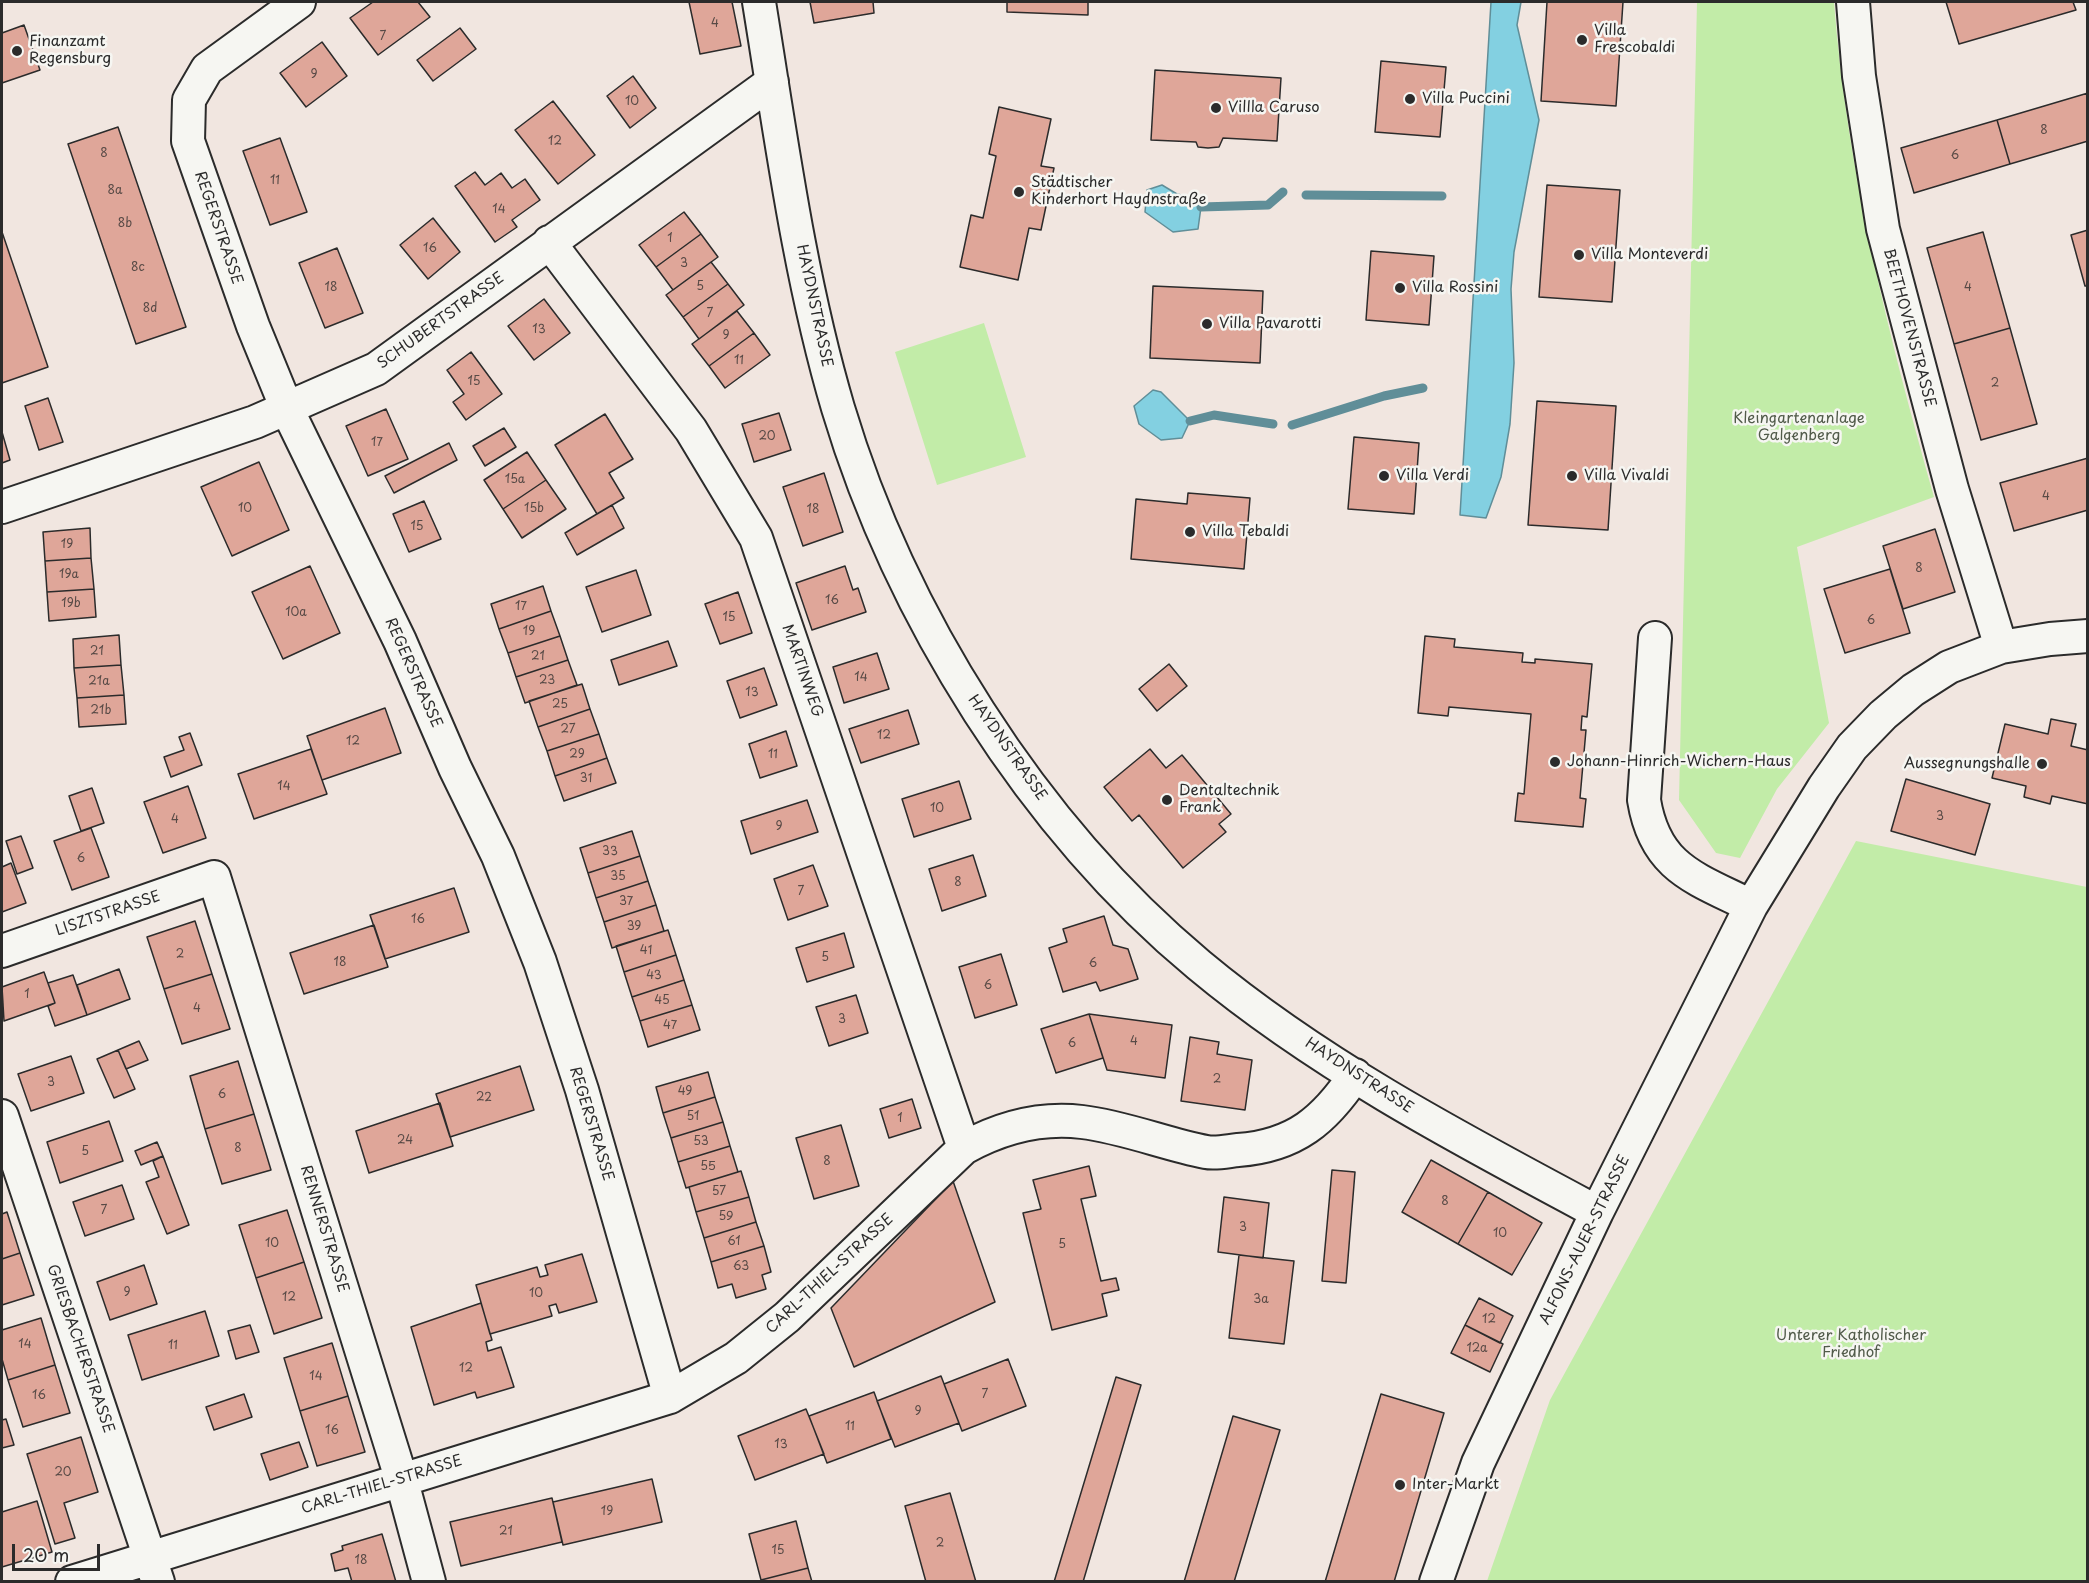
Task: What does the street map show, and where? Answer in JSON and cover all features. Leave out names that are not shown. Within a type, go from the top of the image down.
[{"type":"street","name":"REGERSTRASSE","points":[[299,2],[207,69],[189,100],[188,141],[245,304],[287,409],[400,641],[455,768],[498,856],[534,947],[582,1090],[670,1397]]},
{"type":"street","name":"HAYDNSTRASSE","points":[[759,2],[807,280],[839,410],[873,510],[891,553],[944,655],[990,730],[1100,870],[1146,918],[1201,966],[1271,1019],[1355,1075],[1440,1127],[1597,1212]]},
{"type":"street","name":"BEETHOVENSTRASSE","points":[[1853,2],[1859,76],[1883,228],[1952,489],[2001,647]]},
{"type":"street","name":"SCHUBERTSTRASSE","points":[[2,507],[287,409],[376,369],[772,82]]},
{"type":"street","name":"MARTINWEG","points":[[549,242],[691,430],[756,538],[964,1148]]},
{"type":"street","name":"ALFONS-AUER-STRASSE","points":[[1436,1581],[1478,1463],[1597,1212],[1751,906],[1788,843],[1852,747],[1913,690],[1949,667],[2001,647],[2088,636]]},
{"type":"street","points":[[1655,638],[1644,800],[1648,826],[1659,847],[1674,864],[1695,878],[1751,906]]},
{"type":"street","name":"LISZTSTRASSE","points":[[2,951],[214,877]]},
{"type":"street","name":"RENNERSTRASSE","points":[[214,877],[401,1478],[429,1581]]},
{"type":"street","name":"CARL-THIEL-STRASSE","points":[[72,1581],[155,1570],[401,1478],[670,1397],[736,1358],[787,1317],[964,1148],[983,1137],[1012,1127],[1048,1121],[1082,1122],[1209,1152],[1251,1149],[1294,1137],[1335,1105],[1355,1075]]},
{"type":"street","name":"GRIESBACHERSTRASSE","points":[[2,1116],[155,1570]]},
{"type":"green space","name":"Kleingartenanlage Galgenberg","points":[[1697,2],[1834,2],[1840,65],[1859,190],[1901,375],[1934,497],[1797,547],[1829,723],[1777,789],[1740,858],[1716,853],[1679,800]]},
{"type":"green space","points":[[984,323],[1026,457],[937,485],[895,352]]},
{"type":"green space","name":"Unterer Katholischer Friedhof","points":[[1856,841],[2087,887],[2087,1581],[1487,1581],[1550,1400]]},
{"type":"water","points":[[1491,2],[1521,2],[1517,25],[1539,120],[1514,252],[1511,289],[1514,363],[1510,424],[1501,477],[1486,518],[1460,515]]},
{"type":"water","points":[[1162,185],[1177,194],[1195,198],[1201,207],[1198,229],[1173,232],[1145,212],[1147,190]]},
{"type":"water","points":[[1153,390],[1161,392],[1190,421],[1182,438],[1161,440],[1139,424],[1134,406]]},
{"type":"building","points":[[373,2],[418,2],[430,17],[378,55],[350,18]]},
{"type":"building","points":[[689,2],[732,2],[741,46],[700,54]]},
{"type":"building","points":[[810,2],[873,2],[874,13],[814,23]]},
{"type":"building","points":[[1007,2],[1088,2],[1088,15],[1007,12]]},
{"type":"building","name":"Villa Frescobaldi","points":[[1547,2],[1623,2],[1616,106],[1541,101]]},
{"type":"building","points":[[1946,2],[2073,2],[2076,10],[1959,44]]},
{"type":"building","name":"Finanzamt Regensburg","points":[[24,25],[40,70],[2,83],[2,33]]},
{"type":"building","points":[[460,28],[476,49],[433,81],[417,60]]},
{"type":"building","points":[[322,42],[347,76],[306,107],[280,73]]},
{"type":"building","name":"Villa Puccini","points":[[1381,61],[1446,67],[1440,137],[1375,132]]},
{"type":"building","name":"Villla Caruso","points":[[1155,70],[1281,78],[1277,141],[1223,138],[1219,147],[1208,148],[1198,147],[1196,142],[1151,140]]},
{"type":"building","points":[[633,76],[656,108],[630,128],[607,96]]},
{"type":"building","points":[[2088,93],[2088,141],[2010,164],[1997,120]]},
{"type":"building","points":[[553,101],[595,155],[558,184],[515,130]]},
{"type":"building","name":"Städtischer Kinderhort Haydnstraße","points":[[999,107],[1051,119],[1041,166],[1054,168],[1041,230],[1029,228],[1018,280],[960,267],[971,215],[983,218],[996,156],[989,154]]},
{"type":"building","points":[[1997,120],[2010,164],[1914,193],[1901,148]]},
{"type":"building","points":[[118,127],[186,327],[136,344],[68,144]]},
{"type":"building","points":[[280,138],[307,212],[270,225],[243,151]]},
{"type":"building","points":[[475,172],[485,185],[501,173],[512,188],[525,179],[540,200],[512,220],[517,227],[495,242],[455,186]]},
{"type":"building","name":"Villa Monteverdi","points":[[1547,185],[1620,190],[1612,302],[1539,297]]},
{"type":"building","points":[[684,212],[701,234],[656,267],[639,245]]},
{"type":"building","points":[[433,218],[460,252],[428,279],[400,245]]},
{"type":"building","points":[[2088,230],[2088,286],[2085,286],[2071,235]]},
{"type":"building","points":[[2,232],[48,367],[2,383]]},
{"type":"building","points":[[1983,232],[2010,328],[1954,344],[1927,248]]},
{"type":"building","points":[[701,234],[718,257],[673,290],[656,267]]},
{"type":"building","points":[[337,248],[363,313],[325,328],[299,263]]},
{"type":"building","name":"Villa Rossini","points":[[1371,251],[1434,256],[1429,325],[1366,320]]},
{"type":"building","points":[[711,262],[728,284],[683,317],[666,295]]},
{"type":"building","points":[[728,284],[744,305],[699,339],[683,317]]},
{"type":"building","name":"Villa Pavarotti","points":[[1153,286],[1263,291],[1260,363],[1150,358]]},
{"type":"building","points":[[544,299],[570,333],[534,360],[508,326]]},
{"type":"building","points":[[737,311],[754,333],[709,366],[692,344]]},
{"type":"building","points":[[2010,328],[2037,424],[1981,440],[1954,344]]},
{"type":"building","points":[[754,333],[770,355],[725,388],[709,366]]},
{"type":"building","points":[[471,352],[502,394],[466,420],[453,402],[464,394],[447,370]]},
{"type":"building","points":[[48,398],[63,442],[39,450],[25,406]]},
{"type":"building","name":"Villa Vivaldi","points":[[1537,401],[1616,406],[1608,530],[1528,525]]},
{"type":"building","points":[[386,409],[408,459],[368,476],[346,426]]},
{"type":"building","points":[[779,413],[791,450],[754,462],[742,424]]},
{"type":"building","points":[[605,414],[633,459],[609,473],[624,498],[597,514],[555,445]]},
{"type":"building","points":[[504,428],[516,447],[485,466],[473,446]]},
{"type":"building","points":[[2,432],[10,460],[2,463]]},
{"type":"building","name":"Villa Verdi","points":[[1354,437],[1419,443],[1414,514],[1348,509]]},
{"type":"building","points":[[449,443],[457,460],[394,493],[385,476]]},
{"type":"building","points":[[527,452],[546,480],[503,509],[484,480]]},
{"type":"building","points":[[2088,458],[2088,510],[2014,531],[2000,483]]},
{"type":"building","points":[[259,462],[289,530],[232,556],[201,487]]},
{"type":"building","points":[[824,473],[843,532],[803,546],[783,487]]},
{"type":"building","points":[[546,480],[566,509],[522,538],[503,509]]},
{"type":"building","name":"Villa Tebaldi","points":[[1188,493],[1250,498],[1244,569],[1131,559],[1136,499],[1187,504]]},
{"type":"building","points":[[424,501],[441,539],[409,552],[393,514]]},
{"type":"building","points":[[612,505],[624,528],[577,555],[565,533]]},
{"type":"building","points":[[90,528],[91,558],[45,561],[43,532]]},
{"type":"building","points":[[1935,529],[1955,592],[1903,609],[1883,546]]},
{"type":"building","points":[[91,558],[94,589],[47,592],[45,561]]},
{"type":"building","points":[[310,566],[340,633],[283,659],[252,592]]},
{"type":"building","points":[[845,566],[853,590],[858,588],[866,612],[812,630],[796,583]]},
{"type":"building","points":[[1890,569],[1910,633],[1845,653],[1824,589]]},
{"type":"building","points":[[636,570],[651,615],[602,632],[586,587]]},
{"type":"building","points":[[543,586],[551,611],[499,629],[491,604]]},
{"type":"building","points":[[94,589],[96,617],[49,621],[47,592]]},
{"type":"building","points":[[738,592],[752,633],[720,644],[705,604]]},
{"type":"building","points":[[551,611],[560,636],[508,653],[499,629]]},
{"type":"building","points":[[119,635],[121,665],[74,668],[73,639]]},
{"type":"building","points":[[560,636],[568,660],[516,677],[508,653]]},
{"type":"building","name":"Johann-Hinrich-Wichern-Haus","points":[[1425,636],[1455,639],[1454,647],[1523,653],[1522,662],[1535,663],[1535,659],[1592,664],[1587,717],[1582,716],[1581,730],[1586,730],[1580,798],[1586,799],[1583,827],[1515,821],[1518,793],[1524,794],[1531,714],[1449,707],[1448,716],[1418,713]]},
{"type":"building","points":[[668,641],[677,666],[619,685],[611,660]]},
{"type":"building","points":[[877,653],[889,689],[844,703],[833,667]]},
{"type":"building","points":[[568,660],[577,685],[525,703],[516,677]]},
{"type":"building","points":[[1169,664],[1187,686],[1157,711],[1139,689]]},
{"type":"building","points":[[121,665],[124,695],[77,698],[74,668]]},
{"type":"building","points":[[764,668],[777,705],[740,718],[727,681]]},
{"type":"building","points":[[582,684],[590,709],[538,727],[529,701]]},
{"type":"building","points":[[124,695],[126,724],[79,727],[77,698]]},
{"type":"building","points":[[385,708],[401,753],[322,780],[307,736]]},
{"type":"building","points":[[590,709],[599,734],[547,751],[538,727]]},
{"type":"building","points":[[908,710],[919,744],[861,763],[849,729]]},
{"type":"building","name":"Aussegnungshalle","points":[[2051,719],[2076,724],[2071,746],[2088,750],[2088,804],[2052,796],[2050,804],[2024,797],[2026,786],[1992,778],[2005,724],[2048,734]]},
{"type":"building","points":[[786,731],[797,766],[760,778],[749,744]]},
{"type":"building","points":[[190,733],[202,765],[171,777],[164,757],[184,750],[179,737]]},
{"type":"building","points":[[599,734],[607,758],[555,776],[547,751]]},
{"type":"building","points":[[311,749],[327,794],[254,819],[238,774]]},
{"type":"building","name":"Dentaltechnik Frank","points":[[1150,749],[1166,768],[1182,755],[1231,814],[1219,824],[1226,832],[1183,868],[1139,815],[1132,821],[1104,787]]},
{"type":"building","points":[[607,758],[616,783],[564,801],[555,776]]},
{"type":"building","points":[[1906,779],[1990,804],[1975,855],[1891,831]]},
{"type":"building","points":[[959,781],[971,819],[914,837],[902,799]]},
{"type":"building","points":[[188,786],[206,838],[163,853],[144,802]]},
{"type":"building","points":[[92,788],[104,823],[81,831],[69,796]]},
{"type":"building","points":[[807,800],[818,832],[751,854],[741,821]]},
{"type":"building","points":[[91,828],[109,877],[72,890],[54,841]]},
{"type":"building","points":[[632,831],[640,856],[588,873],[580,848]]},
{"type":"building","points":[[21,836],[33,868],[17,874],[6,841]]},
{"type":"building","points":[[973,855],[986,896],[942,911],[929,869]]},
{"type":"building","points":[[640,856],[648,881],[596,898],[588,873]]},
{"type":"building","points":[[11,863],[26,903],[2,912],[2,867]]},
{"type":"building","points":[[813,865],[828,906],[788,920],[774,879]]},
{"type":"building","points":[[648,881],[656,905],[604,922],[596,898]]},
{"type":"building","points":[[454,888],[469,932],[385,959],[370,915]]},
{"type":"building","points":[[656,905],[664,931],[612,948],[604,922]]},
{"type":"building","points":[[1104,916],[1113,945],[1128,949],[1138,979],[1100,991],[1096,982],[1063,992],[1049,948],[1067,942],[1063,929]]},
{"type":"building","points":[[195,921],[212,974],[164,989],[147,937]]},
{"type":"building","points":[[374,925],[388,967],[304,994],[290,953]]},
{"type":"building","points":[[668,930],[676,955],[624,972],[616,946]]},
{"type":"building","points":[[844,933],[854,967],[807,982],[796,948]]},
{"type":"building","points":[[1001,954],[1017,1005],[975,1018],[959,967]]},
{"type":"building","points":[[676,955],[684,980],[632,997],[624,972]]},
{"type":"building","points":[[119,969],[130,999],[87,1015],[77,985]]},
{"type":"building","points":[[44,972],[55,1003],[4,1021],[2,987]]},
{"type":"building","points":[[212,974],[230,1029],[182,1044],[164,989]]},
{"type":"building","points":[[73,975],[87,1015],[55,1026],[48,1006],[55,1003],[48,983]]},
{"type":"building","points":[[684,980],[692,1005],[640,1021],[632,997]]},
{"type":"building","points":[[856,995],[868,1033],[829,1046],[816,1007]]},
{"type":"building","points":[[692,1005],[700,1030],[648,1047],[640,1021]]},
{"type":"building","points":[[1089,1014],[1103,1058],[1056,1073],[1041,1029]]},
{"type":"building","points":[[1089,1014],[1172,1025],[1165,1078],[1107,1070]]},
{"type":"building","points":[[1190,1037],[1219,1042],[1217,1054],[1252,1060],[1245,1110],[1181,1101]]},
{"type":"building","points":[[139,1041],[148,1060],[126,1069],[118,1050]]},
{"type":"building","points":[[118,1050],[135,1089],[114,1098],[97,1059]]},
{"type":"building","points":[[71,1056],[84,1093],[31,1111],[18,1074]]},
{"type":"building","points":[[238,1061],[254,1114],[205,1129],[190,1076]]},
{"type":"building","points":[[520,1066],[534,1110],[450,1137],[436,1094]]},
{"type":"building","points":[[708,1072],[715,1097],[663,1113],[656,1087]]},
{"type":"building","points":[[715,1097],[723,1122],[671,1138],[663,1113]]},
{"type":"building","points":[[912,1099],[921,1128],[889,1138],[880,1109]]},
{"type":"building","points":[[440,1103],[453,1146],[369,1173],[356,1131]]},
{"type":"building","points":[[254,1114],[271,1170],[222,1184],[205,1129]]},
{"type":"building","points":[[109,1121],[123,1161],[60,1183],[47,1142]]},
{"type":"building","points":[[723,1122],[730,1146],[678,1162],[671,1138]]},
{"type":"building","points":[[841,1125],[859,1186],[814,1199],[796,1138]]},
{"type":"building","points":[[157,1142],[163,1156],[141,1165],[135,1151]]},
{"type":"building","points":[[730,1146],[738,1172],[686,1188],[678,1162]]},
{"type":"building","points":[[163,1156],[189,1225],[167,1234],[146,1182],[159,1177],[153,1161]]},
{"type":"building","points":[[1431,1160],[1488,1192],[1458,1244],[1402,1212]]},
{"type":"building","points":[[1089,1166],[1096,1196],[1081,1199],[1101,1281],[1116,1278],[1119,1290],[1102,1294],[1107,1316],[1052,1330],[1023,1213],[1041,1209],[1033,1180]]},
{"type":"building","points":[[1332,1170],[1355,1172],[1346,1283],[1322,1281]]},
{"type":"building","points":[[741,1171],[749,1197],[696,1212],[689,1187]]},
{"type":"building","points":[[953,1181],[995,1302],[854,1367],[831,1308]]},
{"type":"building","points":[[122,1185],[134,1219],[85,1236],[73,1202]]},
{"type":"building","points":[[1488,1192],[1542,1223],[1512,1275],[1458,1244]]},
{"type":"building","points":[[749,1197],[756,1222],[704,1238],[696,1212]]},
{"type":"building","points":[[1224,1197],[1269,1203],[1263,1258],[1218,1252]]},
{"type":"building","points":[[287,1210],[304,1262],[256,1278],[239,1225]]},
{"type":"building","points":[[7,1212],[20,1253],[2,1259],[2,1214]]},
{"type":"building","points":[[756,1222],[764,1246],[711,1262],[704,1238]]},
{"type":"building","points":[[764,1246],[771,1272],[762,1275],[766,1289],[736,1298],[732,1284],[718,1288],[711,1262]]},
{"type":"building","points":[[20,1253],[34,1295],[2,1305],[2,1259]]},
{"type":"building","points":[[582,1254],[597,1302],[559,1313],[556,1304],[549,1306],[552,1316],[490,1334],[476,1285],[537,1267],[540,1277],[548,1275],[545,1265]]},
{"type":"building","points":[[1239,1255],[1294,1261],[1284,1344],[1229,1338]]},
{"type":"building","points":[[304,1262],[322,1318],[274,1334],[256,1278]]},
{"type":"building","points":[[144,1265],[157,1304],[110,1320],[97,1282]]},
{"type":"building","points":[[1479,1298],[1513,1316],[1500,1343],[1465,1325]]},
{"type":"building","points":[[481,1303],[492,1340],[486,1342],[488,1351],[501,1347],[514,1387],[477,1398],[475,1392],[434,1405],[411,1327]]},
{"type":"building","points":[[205,1311],[219,1356],[142,1380],[128,1335]]},
{"type":"building","points":[[41,1318],[55,1365],[8,1380],[2,1359],[2,1330]]},
{"type":"building","points":[[250,1325],[259,1352],[236,1359],[228,1331]]},
{"type":"building","points":[[1465,1325],[1503,1344],[1490,1372],[1451,1353]]},
{"type":"building","points":[[332,1343],[348,1396],[300,1411],[284,1358]]},
{"type":"building","points":[[1008,1359],[1026,1406],[962,1431],[944,1384]]},
{"type":"building","points":[[55,1365],[70,1413],[23,1427],[8,1380]]},
{"type":"building","points":[[941,1376],[959,1423],[895,1447],[877,1401]]},
{"type":"building","points":[[1116,1377],[1141,1385],[1083,1582],[1054,1582]]},
{"type":"building","points":[[874,1392],[891,1439],[827,1463],[809,1416]]},
{"type":"building","points":[[244,1394],[252,1417],[214,1430],[206,1407]]},
{"type":"building","points":[[1381,1394],[1444,1413],[1394,1582],[1325,1582]]},
{"type":"building","points":[[348,1396],[365,1452],[317,1466],[300,1411]]},
{"type":"building","points":[[806,1409],[824,1454],[755,1480],[738,1436]]},
{"type":"building","points":[[1233,1416],[1280,1430],[1234,1582],[1184,1582]]},
{"type":"building","points":[[6,1419],[14,1445],[2,1448],[2,1420]]},
{"type":"building","points":[[81,1437],[98,1492],[64,1503],[75,1538],[55,1544],[27,1454]]},
{"type":"building","points":[[299,1442],[308,1467],[270,1480],[261,1454]]},
{"type":"building","points":[[652,1479],[662,1522],[563,1545],[553,1502]]},
{"type":"building","points":[[950,1493],[976,1582],[926,1582],[905,1506]]},
{"type":"building","points":[[552,1498],[562,1542],[461,1566],[450,1522]]},
{"type":"building","points":[[37,1501],[52,1552],[2,1567],[2,1512]]},
{"type":"building","points":[[796,1521],[808,1568],[761,1580],[749,1534]]},
{"type":"building","points":[[382,1534],[396,1582],[352,1582],[348,1568],[335,1571],[331,1554],[343,1550],[342,1546]]},
{"type":"building","points":[[808,1568],[812,1582],[762,1582],[761,1580]]},
{"type":"waterway","points":[[1201,207],[1268,205],[1283,192]]},
{"type":"waterway","points":[[1306,195],[1442,196]]},
{"type":"waterway","points":[[1292,425],[1384,396],[1423,388]]},
{"type":"waterway","points":[[1190,421],[1214,415],[1273,424]]},
{"type":"place","name":"Villa Frescobaldi","points":[[1582,40]]},
{"type":"place","name":"Finanzamt Regensburg","points":[[17,51]]},
{"type":"place","name":"Villa Puccini","points":[[1410,99]]},
{"type":"place","name":"Villla Caruso","points":[[1216,108]]},
{"type":"place","name":"Städtischer Kinderhort Haydnstraße","points":[[1019,192]]},
{"type":"place","name":"Villa Monteverdi","points":[[1579,255]]},
{"type":"place","name":"Villa Rossini","points":[[1400,288]]},
{"type":"place","name":"Villa Pavarotti","points":[[1207,324]]},
{"type":"place","name":"Villa Verdi","points":[[1384,476]]},
{"type":"place","name":"Villa Vivaldi","points":[[1572,476]]},
{"type":"place","name":"Villa Tebaldi","points":[[1190,532]]},
{"type":"place","name":"Johann-Hinrich-Wichern-Haus","points":[[1555,762]]},
{"type":"place","name":"Aussegnungshalle","points":[[2042,764]]},
{"type":"place","name":"Dentaltechnik Frank","points":[[1167,800]]},
{"type":"place","name":"Inter-Markt","points":[[1400,1485]]}]
